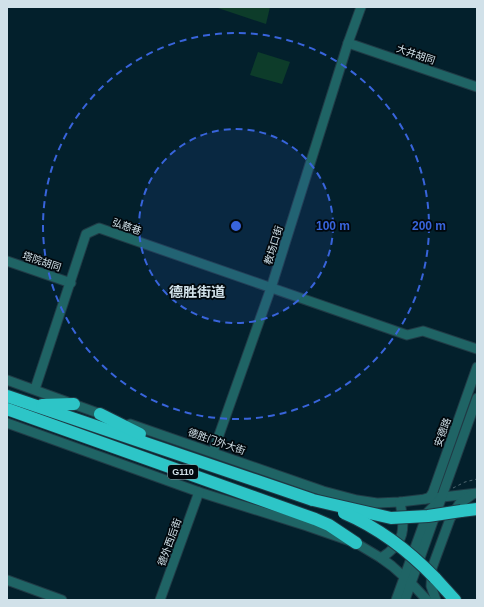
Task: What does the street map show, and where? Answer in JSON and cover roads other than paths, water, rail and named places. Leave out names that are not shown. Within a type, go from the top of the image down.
[{"type":"highway","name":"G110","points":[[7,396],[313,500]]},
{"type":"highway","points":[[33,405],[74,404]]},
{"type":"highway","name":"G110","points":[[7,409],[315,519],[329,525],[356,543]]},
{"type":"highway","points":[[100,414],[176,453]]},
{"type":"highway","points":[[313,500],[391,518],[428,516],[477,509]]},
{"type":"highway","points":[[313,500],[373,527],[394,540],[415,558],[455,600]]},
{"type":"street","name":"教场口街","points":[[213,452],[271,288],[348,43],[361,7]]},
{"type":"street","name":"大井胡同","points":[[348,43],[477,87]]},
{"type":"street","name":"弘慈巷","points":[[34,389],[71,283],[86,234],[99,228],[407,335],[423,331],[477,349]]},
{"type":"street","name":"塔院胡同","points":[[7,261],[71,283]]},
{"type":"street","name":"安德路","points":[[424,500],[430,497],[433,492],[477,367]]},
{"type":"street","name":"德胜门外大街","points":[[7,380],[323,492],[376,503],[424,500],[476,493]]},
{"type":"street","points":[[396,600],[408,580],[442,497],[477,398]]},
{"type":"street","points":[[7,423],[199,492],[356,543],[381,558],[408,580],[427,600]]},
{"type":"street","name":"德外西后街","points":[[160,600],[199,492]]},
{"type":"street","points":[[436,600],[431,586],[432,568],[450,519],[459,504],[476,493]]},
{"type":"street","points":[[381,558],[396,546],[404,530],[400,502]]},
{"type":"street","points":[[7,580],[62,600]]},
{"type":"street","points":[[405,600],[408,580]]},
{"type":"street","points":[[408,580],[423,600]]},
{"type":"district","name":"德胜街道","points":[[197,292]]}]
